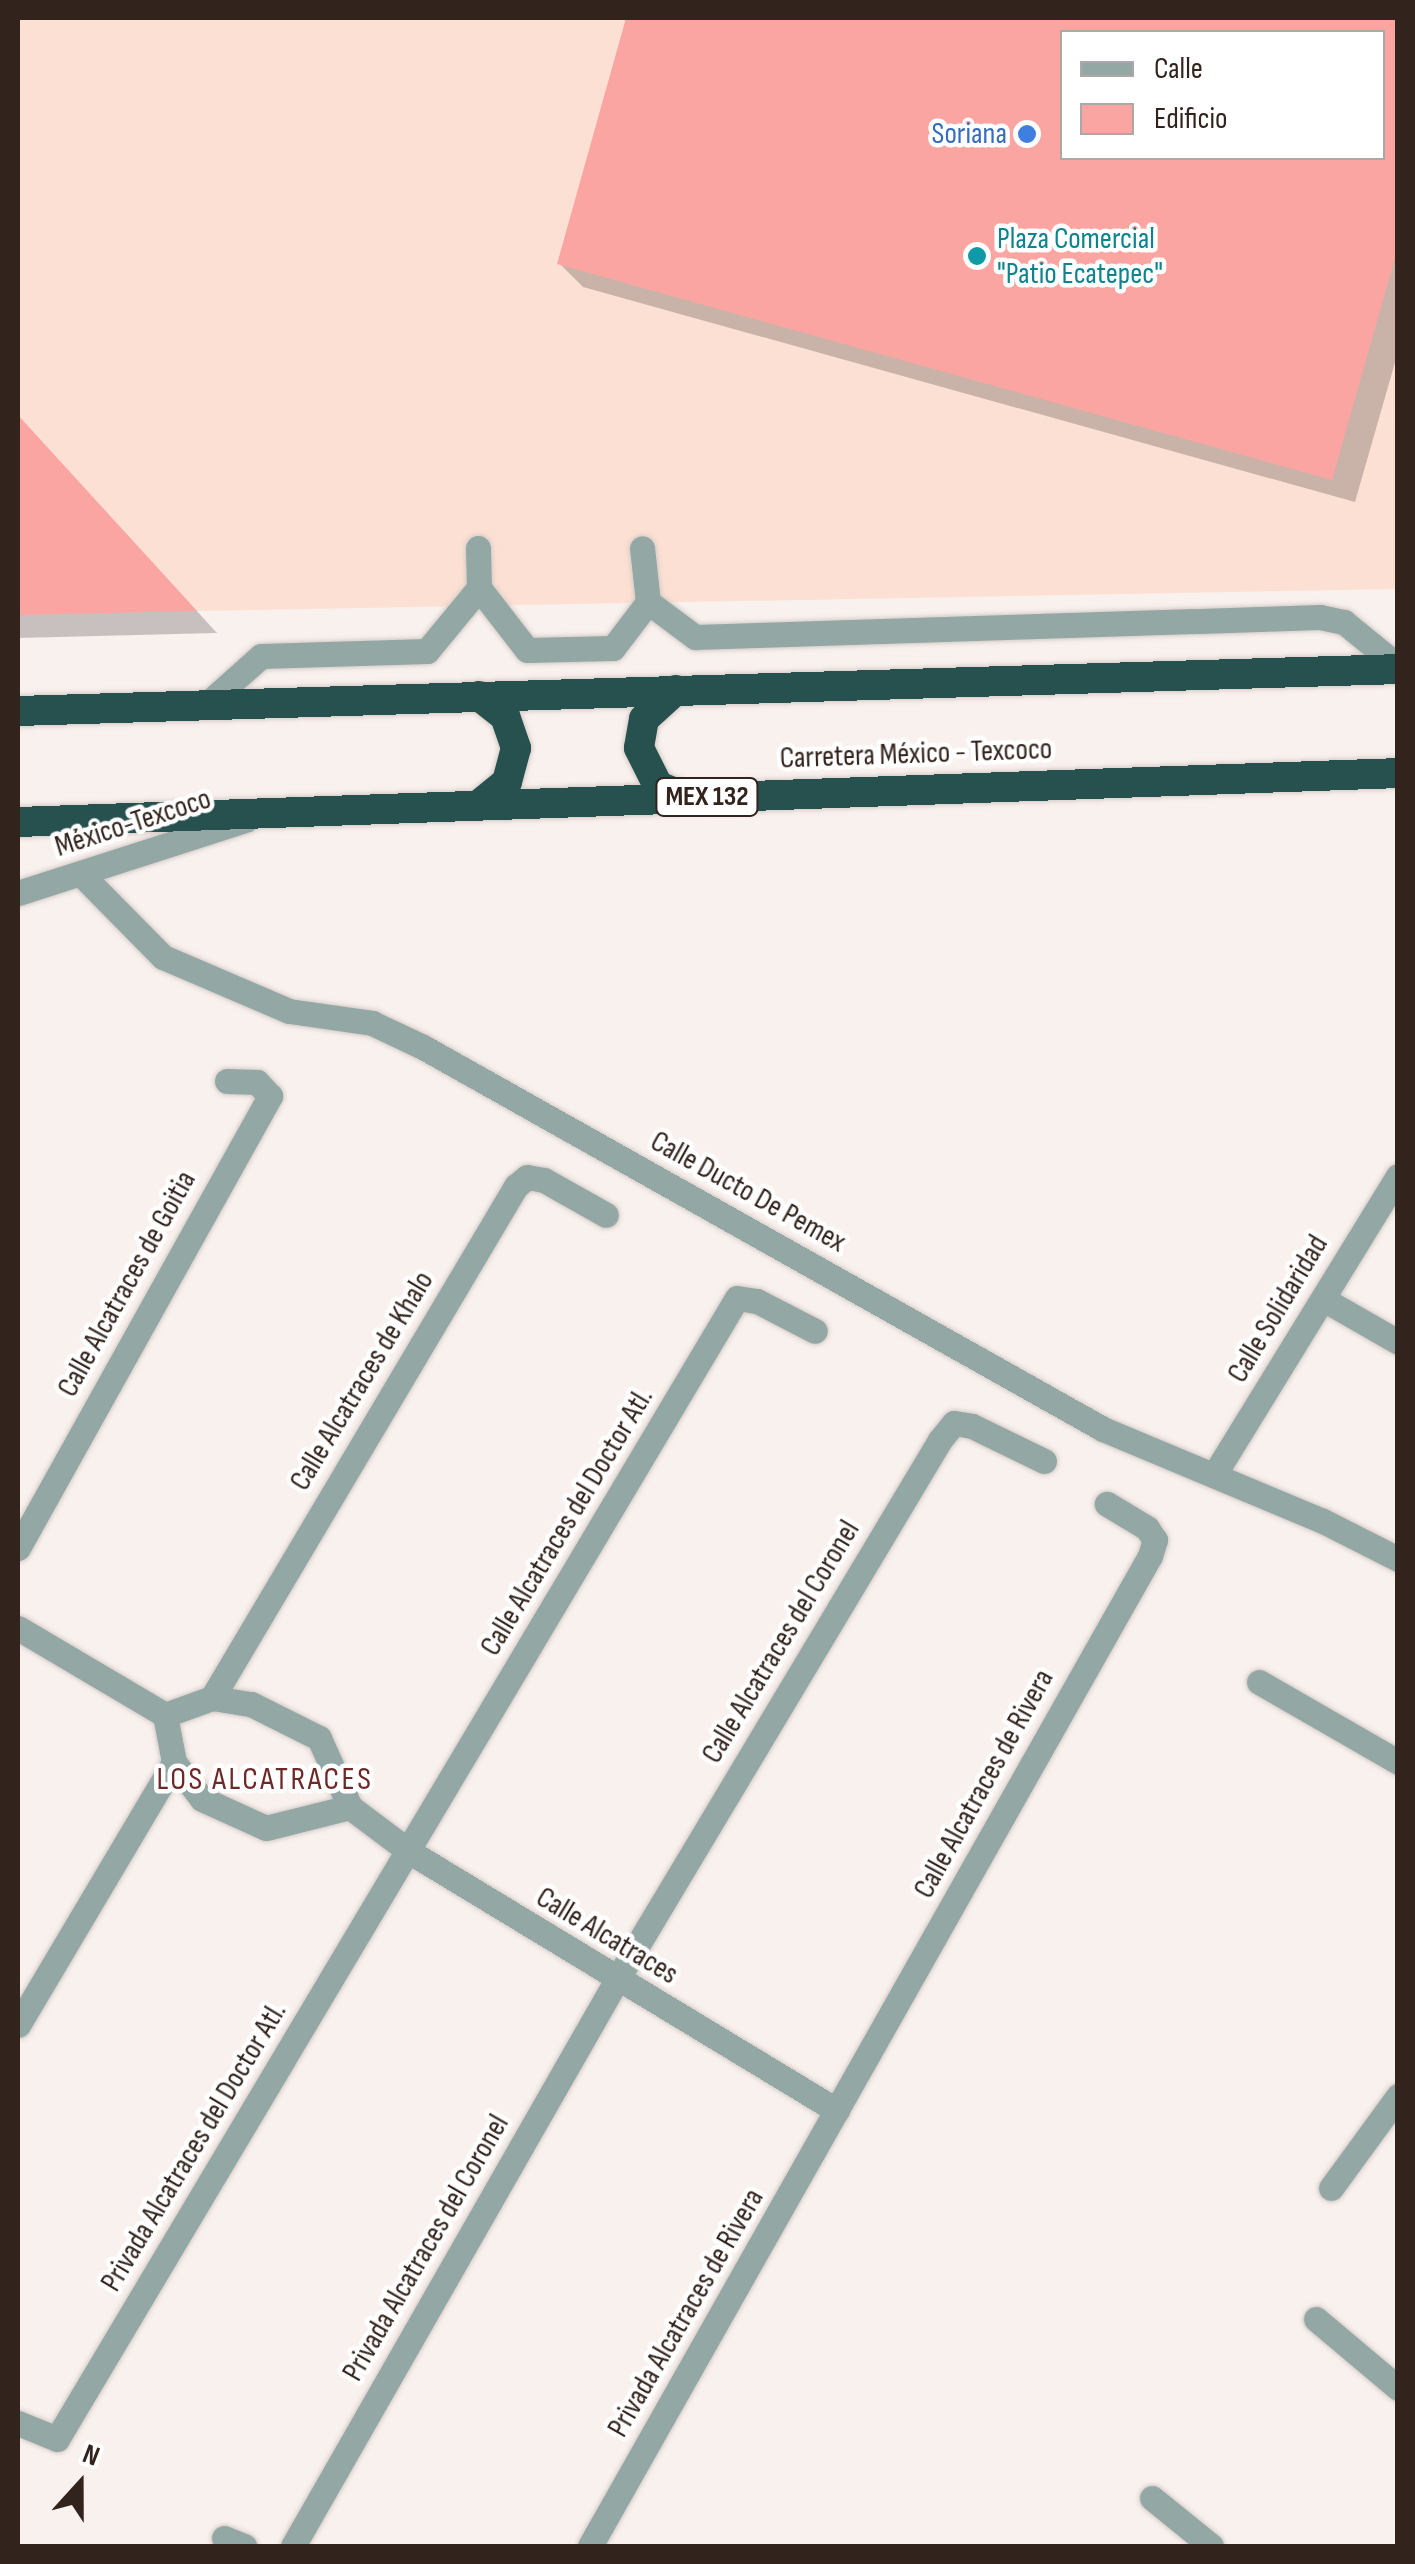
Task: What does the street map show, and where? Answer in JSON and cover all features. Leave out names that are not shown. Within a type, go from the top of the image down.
[{"type":"highway","points":[[18,711],[1398,668]]},
{"type":"highway","points":[[676,690],[644,719],[638,748],[658,786],[685,797]]},
{"type":"highway","points":[[479,696],[505,716],[516,748],[507,782],[479,805]]},
{"type":"highway","name":"Carretera México - Texcoco","points":[[18,822],[1398,773]]},
{"type":"street","points":[[478,548],[479,588],[527,650],[613,648],[648,602],[642,548]]},
{"type":"street","points":[[207,704],[260,656],[427,652],[479,588]]},
{"type":"street","points":[[648,602],[696,637],[1320,616],[1344,622],[1398,668]]},
{"type":"street","points":[[570,649],[572,693]]},
{"type":"street","name":"México-Texcoco","points":[[18,893],[269,812]]},
{"type":"street","name":"Calle Ducto De Pemex","points":[[82,875],[163,957],[289,1011],[372,1023],[423,1047],[1102,1429],[1398,1559]]},
{"type":"street","name":"Calle Alcatraces de Goitia","points":[[18,1548],[270,1096],[258,1082],[227,1081]]},
{"type":"street","name":"Calle Alcatraces de Khalo","points":[[212,1698],[516,1186],[526,1176],[544,1180],[606,1215]]},
{"type":"street","name":"Calle Solidaridad","points":[[1214,1475],[1398,1176]]},
{"type":"street","name":"Calle Alcatraces del Doctor Atl.","points":[[410,1852],[737,1298],[757,1300],[815,1331]]},
{"type":"street","points":[[1322,1298],[1398,1342]]},
{"type":"street","name":"Calle Alcatraces del Coronel","points":[[616,1981],[940,1440],[954,1424],[972,1426],[1044,1461]]},
{"type":"street","name":"Calle Alcatraces de Rivera","points":[[838,2111],[1150,1556],[1155,1540],[1146,1528],[1107,1504]]},
{"type":"street","points":[[18,1628],[165,1714],[174,1762],[202,1800],[266,1828],[350,1807]]},
{"type":"street","points":[[1258,1682],[1398,1762]]},
{"type":"street","points":[[165,1714],[212,1698]]},
{"type":"street","name":"Calle Alcatraces","points":[[212,1698],[251,1704],[319,1738],[350,1807],[410,1852],[616,1981],[838,2111]]},
{"type":"street","points":[[18,2025],[174,1762]]},
{"type":"street","name":"Privada Alcatraces del Doctor Atl.","points":[[18,2422],[57,2439],[410,1852]]},
{"type":"street","name":"Privada Alcatraces del Coronel","points":[[294,2546],[616,1981]]},
{"type":"street","points":[[1331,2188],[1398,2096]]},
{"type":"street","name":"Privada Alcatraces de Rivera","points":[[590,2546],[838,2111]]},
{"type":"street","points":[[1316,2320],[1398,2388]]},
{"type":"street","points":[[1152,2498],[1211,2546]]},
{"type":"shaded area","points":[[18,18],[1397,18],[1397,589],[197,611],[18,415]]},
{"type":"building","name":"Plaza Comercial \"Patio Ecatepec\"","points":[[626,18],[1398,18],[1398,247],[1332,480],[557,264]]},
{"type":"building","points":[[18,415],[197,611],[18,615]]},
{"type":"place","name":"Soriana","points":[[1027,134]]},
{"type":"place","name":"Plaza Comercial \"Patio Ecatepec\"","points":[[977,256]]},
{"type":"district","name":"LOS ALCATRACES","points":[[265,1780]]}]
